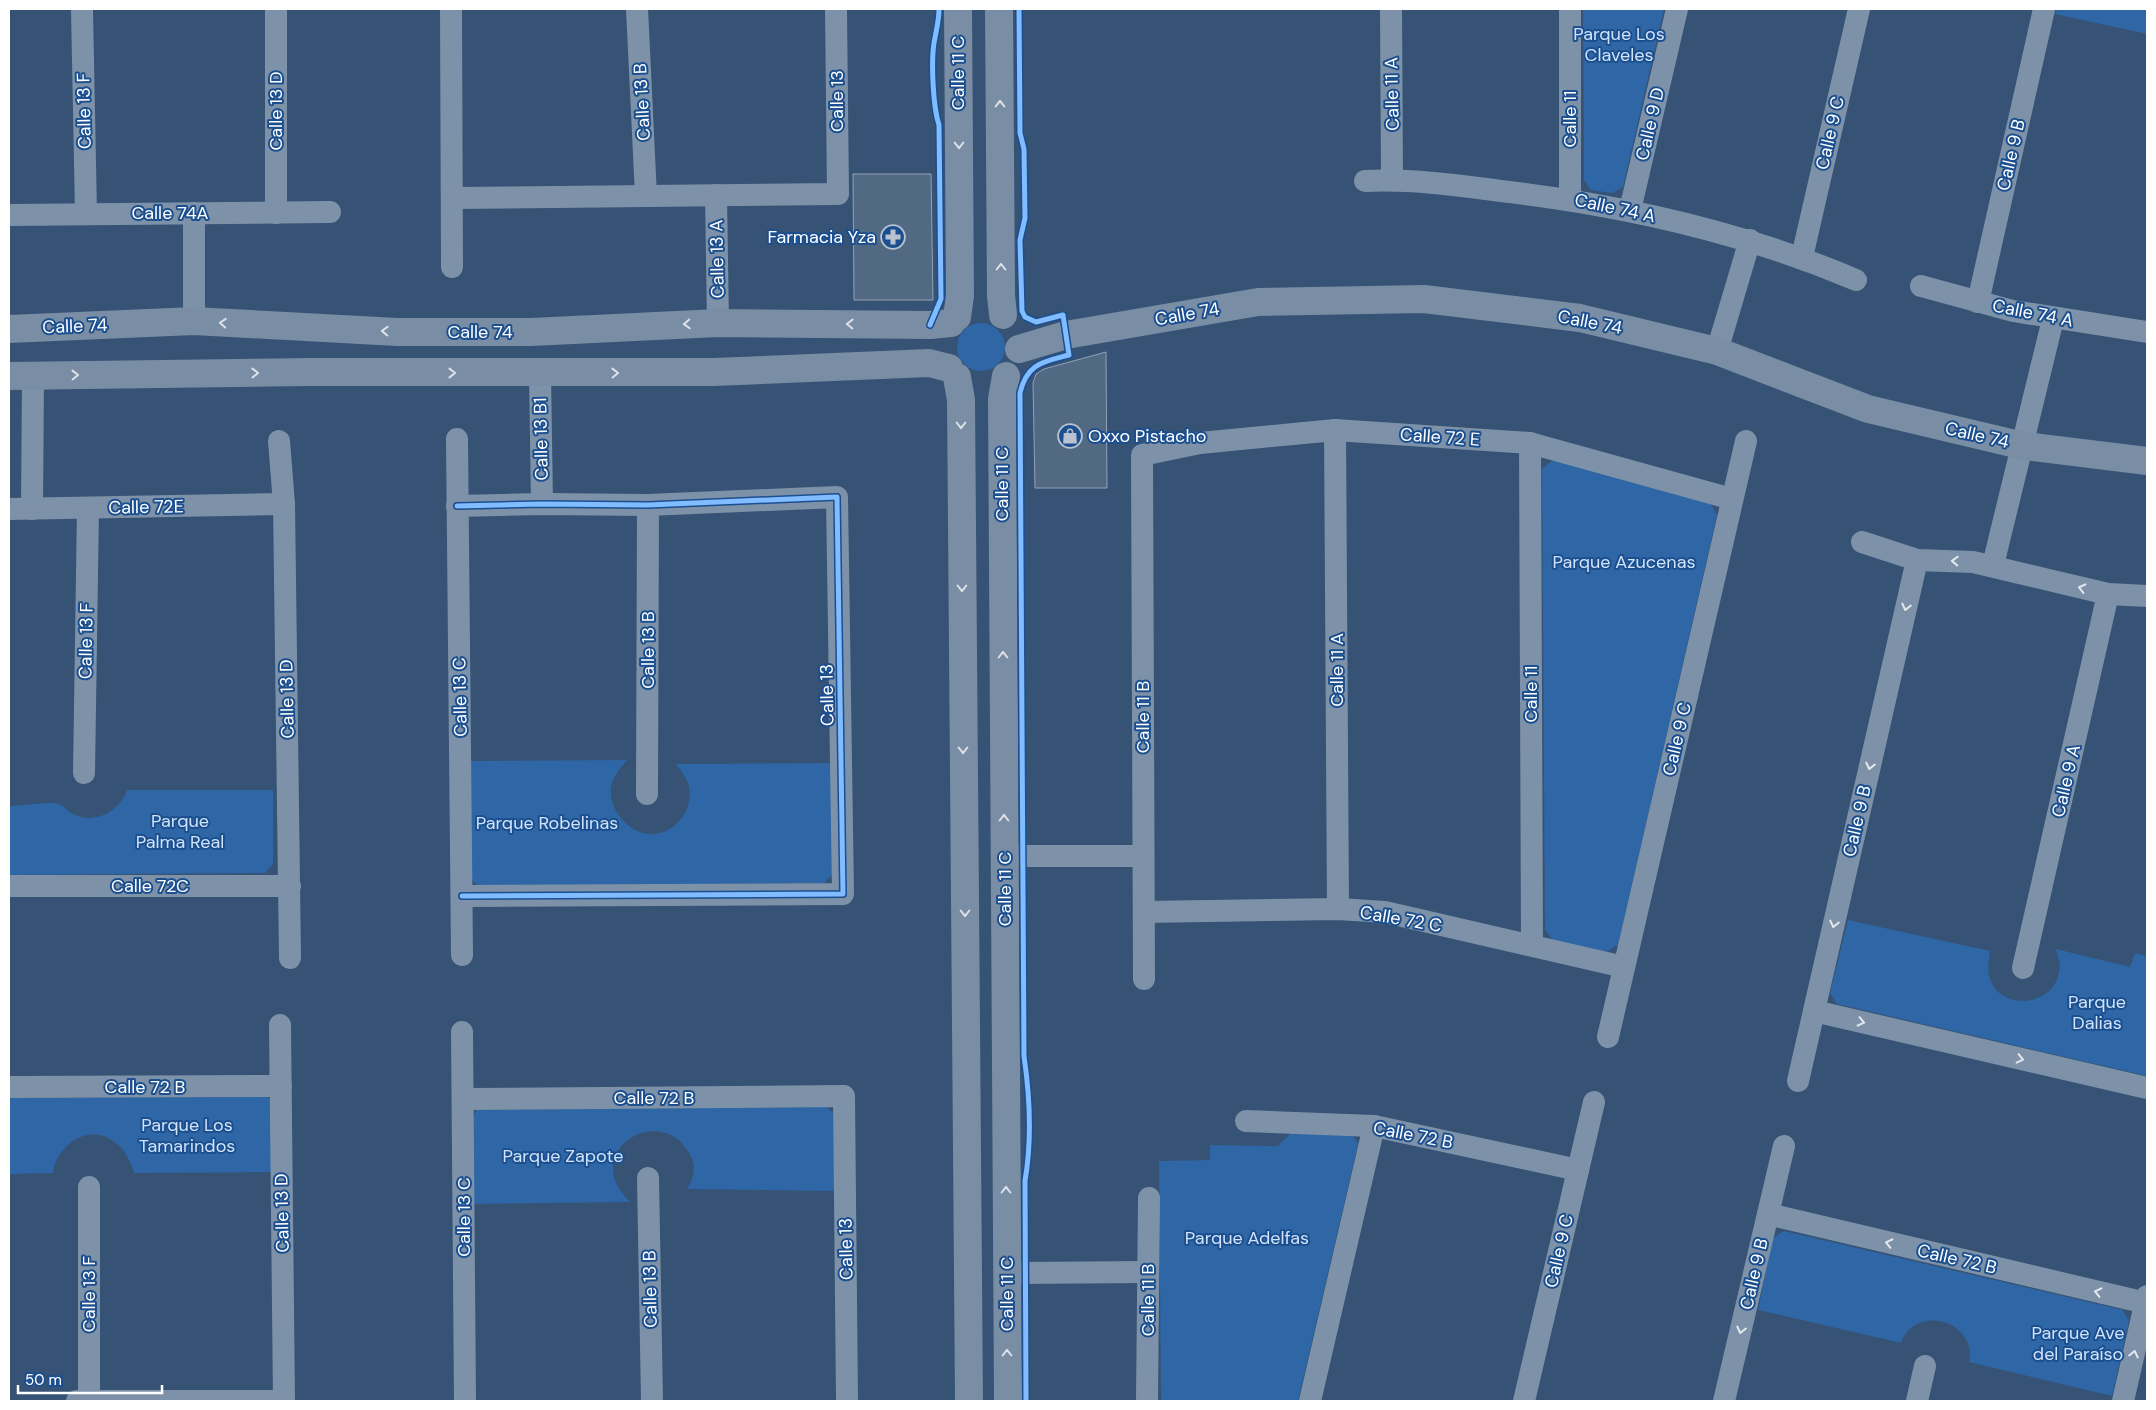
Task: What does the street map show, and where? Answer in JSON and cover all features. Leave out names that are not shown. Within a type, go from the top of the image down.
[{"type":"main road","name":"Calle 11 C","points":[[954,320],[960,296],[958,9]]},
{"type":"main road","points":[[999,9],[1001,295],[1003,315]]},
{"type":"main road","points":[[958,60],[968,68],[979,70],[990,68],[999,60]]},
{"type":"main road","name":"Calle 74","points":[[1019,349],[1066,335],[1258,302],[1424,299],[1580,318],[1717,351],[1868,409],[2024,446],[2147,461]]},
{"type":"main road","points":[[21,376],[310,372],[714,372],[790,367],[930,363],[953,372],[976,385],[997,382],[1006,376],[1015,364],[1019,349],[1016,330],[1003,315],[985,308],[965,311],[954,320],[945,333],[943,345],[953,372],[961,400],[969,1401]]},
{"type":"main road","name":"Calle 74","points":[[9,329],[194,321],[308,328],[426,332],[531,332],[718,323],[892,325],[954,320]]},
{"type":"main road","points":[[789,323],[790,367]]},
{"type":"main road","points":[[892,325],[892,364]]},
{"type":"main road","points":[[308,328],[315,341],[317,352],[310,372]]},
{"type":"main road","points":[[420,373],[415,348],[418,339],[426,332]]},
{"type":"main road","name":"Calle 11 C","points":[[1006,376],[1002,399],[1002,478],[1008,1401]]},
{"type":"main road","points":[[961,473],[972,466],[981,464],[992,469],[1002,478]]},
{"type":"main road","points":[[965,953],[1005,952]]},
{"type":"main road","points":[[965,996],[1005,995]]},
{"type":"main road","points":[[966,1034],[1005,1033]]},
{"type":"street","name":"Calle 13 F","points":[[82,9],[86,214]]},
{"type":"street","name":"Calle 13 D","points":[[276,9],[276,213]]},
{"type":"street","points":[[451,9],[452,267]]},
{"type":"street","name":"Calle 13 B","points":[[637,9],[646,196]]},
{"type":"street","name":"Calle 13","points":[[716,195],[838,194],[836,9]]},
{"type":"street","name":"Calle 11 A","points":[[1391,9],[1392,180]]},
{"type":"street","name":"Calle 11","points":[[1570,9],[1570,199]]},
{"type":"street","name":"Calle 9 D","points":[[1630,210],[1677,9]]},
{"type":"street","name":"Calle 9 C","points":[[1802,257],[1859,9]]},
{"type":"street","name":"Calle 9 B","points":[[1978,302],[2044,9]]},
{"type":"street","name":"Calle 74 A","points":[[1365,181],[1392,180],[1570,199],[1630,210],[1750,240],[1802,257],[1856,280]]},
{"type":"street","points":[[452,198],[716,195]]},
{"type":"street","name":"Calle 13 A","points":[[716,195],[718,323]]},
{"type":"street","name":"Calle 74A","points":[[9,215],[330,212]]},
{"type":"street","points":[[194,213],[194,321]]},
{"type":"street","points":[[1717,351],[1750,240]]},
{"type":"street","name":"Calle 74 A","points":[[1921,286],[1978,302],[2053,319],[2147,332]]},
{"type":"street","points":[[1993,565],[2024,446],[2053,319]]},
{"type":"street","name":"Calle 13 B1","points":[[540,373],[542,504]]},
{"type":"street","points":[[21,376],[32,509]]},
{"type":"street","name":"Calle 11 A","points":[[1335,430],[1338,909]]},
{"type":"street","name":"Calle 72 E","points":[[1142,455],[1200,443],[1335,430],[1530,443],[1732,499]]},
{"type":"street","name":"Calle 13 C","points":[[457,439],[462,955]]},
{"type":"street","name":"Calle 13 D","points":[[280,441],[284,504],[290,958]]},
{"type":"street","name":"Calle 9 C","points":[[1608,1037],[1746,441]]},
{"type":"street","name":"Calle 11","points":[[1530,443],[1532,945]]},
{"type":"street","name":"Calle 11 B","points":[[1142,455],[1144,979]]},
{"type":"street","name":"Calle 13","points":[[462,896],[843,894],[837,496],[648,506]]},
{"type":"street","name":"Calle 72E","points":[[9,509],[284,504]]},
{"type":"street","points":[[457,506],[542,504],[648,506]]},
{"type":"street","name":"Calle 13 B","points":[[647,794],[648,506]]},
{"type":"street","name":"Calle 13 F","points":[[84,773],[88,508]]},
{"type":"street","points":[[1862,542],[1917,560],[1973,562],[1993,565],[2108,594],[2147,596]]},
{"type":"street","name":"Calle 9 B","points":[[1798,1081],[1917,560]]},
{"type":"street","name":"Calle 9 A","points":[[2024,968],[2108,594]]},
{"type":"street","points":[[1004,856],[1143,856]]},
{"type":"street","name":"Calle 72C","points":[[9,886],[290,886]]},
{"type":"street","name":"Calle 72 C","points":[[1144,912],[1338,909],[1385,912],[1624,967]]},
{"type":"street","points":[[1814,1011],[2147,1088]]},
{"type":"street","name":"Calle 13 D","points":[[280,1025],[284,1401]]},
{"type":"street","name":"Calle 13 C","points":[[462,1032],[465,1401]]},
{"type":"street","name":"Calle 72 B","points":[[9,1088],[281,1086]]},
{"type":"street","name":"Calle 13","points":[[844,1096],[847,1401]]},
{"type":"street","name":"Calle 72 B","points":[[463,1099],[844,1096]]},
{"type":"street","name":"Calle 9 C","points":[[1524,1401],[1594,1102]]},
{"type":"street","name":"Calle 72 B","points":[[1246,1121],[1374,1126],[1578,1170]]},
{"type":"street","points":[[1310,1401],[1374,1126]]},
{"type":"street","name":"Calle 9 B","points":[[1724,1401],[1784,1146]]},
{"type":"street","name":"Calle 13 B","points":[[648,1178],[652,1401]]},
{"type":"street","name":"Calle 13 F","points":[[83,1401],[88,1187]]},
{"type":"street","name":"Calle 11 B","points":[[1147,1401],[1149,1198]]},
{"type":"street","name":"Calle 72 B","points":[[1768,1214],[2146,1300]]},
{"type":"street","points":[[1007,1273],[1148,1272]]},
{"type":"street","points":[[2123,1401],[2146,1300]]},
{"type":"street","points":[[1917,1401],[1925,1366]]},
{"type":"street","points":[[83,1401],[284,1401]]},
{"type":"green space","name":"Parque Los Claveles","points":[[1583,9],[1664,9],[1623,187],[1612,193],[1591,190],[1584,180]]},
{"type":"green space","points":[[2057,9],[2147,9],[2147,34],[2055,14]]},
{"type":"green space","points":[[981,323],[990,325],[998,330],[1003,338],[1005,347],[1003,356],[998,364],[990,369],[981,371],[972,369],[964,364],[959,356],[957,347],[959,338],[964,330],[972,325]]},
{"type":"green space","name":"Parque Azucenas","points":[[1553,460],[1710,503],[1717,515],[1618,945],[1606,952],[1553,940],[1545,930],[1542,469]]},
{"type":"green space","name":"Parque Robelinas","points":[[627,760],[616,774],[612,783],[612,800],[615,809],[626,824],[642,833],[651,834],[668,830],[675,825],[685,812],[688,804],[690,796],[689,787],[684,775],[676,764],[832,763],[833,874],[824,883],[478,886],[470,878],[468,761]]},
{"type":"green space","name":"Parque Palma Real","points":[[127,790],[273,790],[273,864],[265,873],[9,875],[9,806],[54,803],[61,805],[75,815],[91,818],[99,817],[113,810],[124,797]]},
{"type":"green space","name":"Parque Dalias","points":[[1848,920],[1990,951],[1988,969],[1990,979],[1996,990],[2005,997],[2015,1000],[2027,1001],[2038,998],[2048,992],[2055,983],[2060,967],[2056,949],[2130,967],[2135,953],[2147,956],[2147,1076],[1837,1004],[1830,993]]},
{"type":"green space","name":"Parque Los Tamarindos","points":[[267,1097],[276,1106],[277,1172],[134,1173],[129,1159],[121,1147],[103,1136],[94,1135],[84,1136],[67,1146],[55,1163],[53,1173],[9,1174],[9,1098]]},
{"type":"green space","name":"Parque Zapote","points":[[827,1107],[835,1115],[835,1191],[687,1189],[694,1172],[689,1153],[678,1140],[665,1133],[650,1131],[636,1135],[625,1143],[616,1154],[613,1168],[616,1183],[620,1191],[630,1202],[472,1204],[471,1119],[477,1110]]},
{"type":"green space","name":"Parque Adelfas","points":[[1350,1131],[1358,1144],[1298,1401],[1161,1401],[1159,1161],[1210,1160],[1210,1145],[1278,1146],[1292,1132]]},
{"type":"green space","name":"Parque Ave del Paraíso","points":[[1784,1231],[2123,1310],[2129,1321],[2112,1396],[1969,1362],[1969,1348],[1964,1336],[1955,1327],[1944,1322],[1931,1321],[1919,1323],[1908,1331],[1901,1343],[1758,1310],[1773,1238]]},
{"type":"building","name":"Farmacia Yza","points":[[853,174],[931,174],[933,300],[854,300]]},
{"type":"building","name":"Oxxo Pistacho","points":[[1106,352],[1107,488],[1035,488],[1033,383],[1036,374],[1044,369]]},
{"type":"cycle path","points":[[930,325],[941,299],[939,125],[935,107],[933,73],[933,52],[939,9]]},
{"type":"cycle path","points":[[1019,9],[1020,133],[1024,149],[1025,218],[1020,240],[1022,311],[1025,317],[1036,322],[1063,315],[1069,355],[1037,365],[1027,375],[1020,393],[1024,1056],[1029,1118],[1029,1150],[1025,1181],[1026,1401]]},
{"type":"cycle path","points":[[457,506],[542,504],[648,505],[837,497],[843,894],[462,896]]},
{"type":"place","name":"Farmacia Yza","points":[[893,237]]},
{"type":"place","name":"Oxxo Pistacho","points":[[1070,436]]}]
